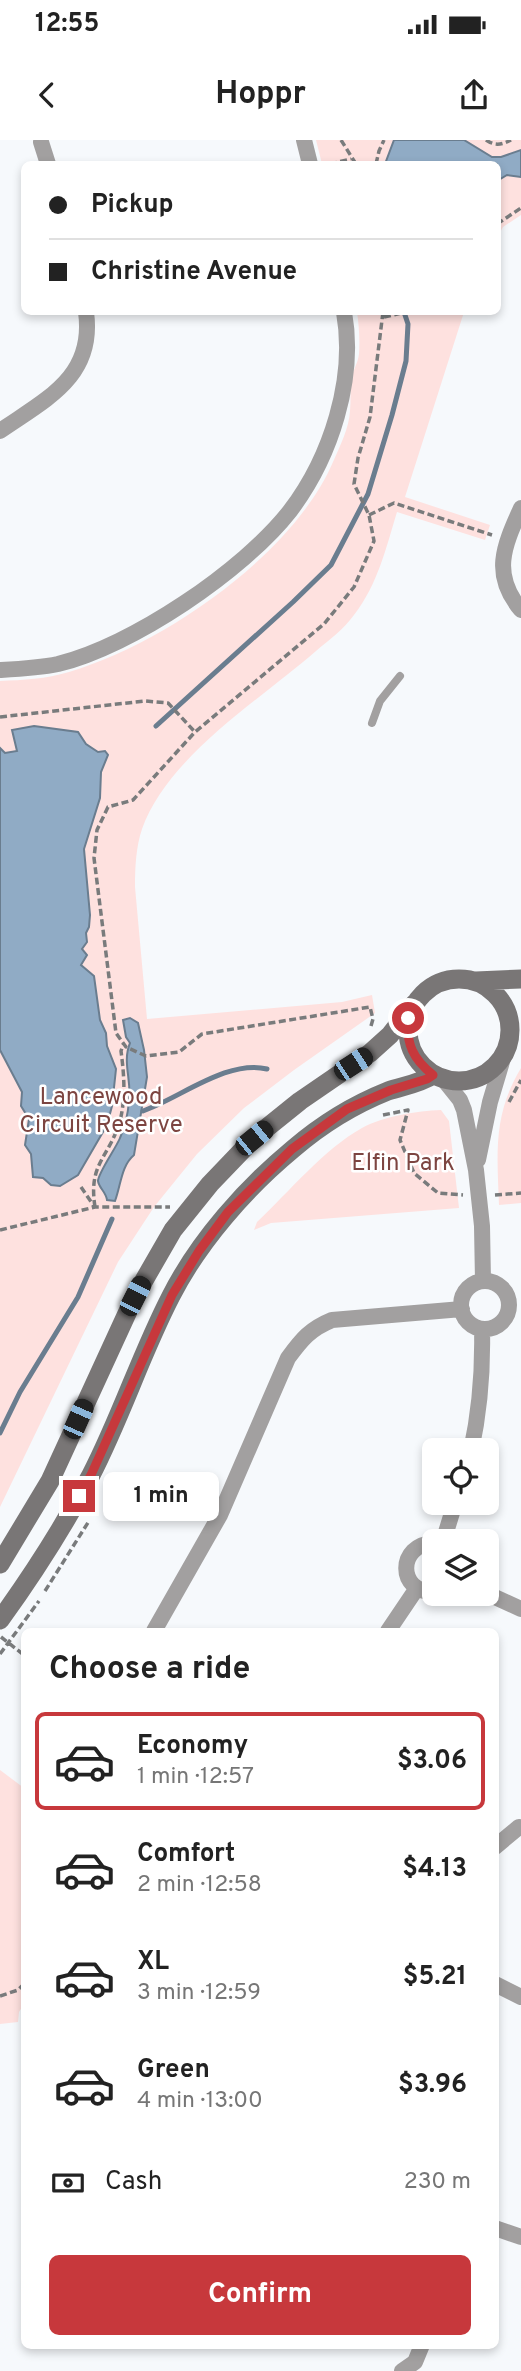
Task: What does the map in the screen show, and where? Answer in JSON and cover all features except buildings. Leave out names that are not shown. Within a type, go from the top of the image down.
[{"type":"main road","points":[[0,1564],[50,1481],[147,1273],[192,1204],[254,1138],[300,1101],[370,1053],[435,985],[451,979],[521,979]]},
{"type":"main road","points":[[0,1619],[43,1561],[91,1475],[172,1295],[199,1251],[228,1212],[292,1149],[347,1109],[391,1090],[427,1079],[438,1077],[461,1082],[478,1078],[493,1069],[511,1045],[504,1006],[489,988],[475,981]]},
{"type":"main road","points":[[415,1003],[408,1018],[407,1035],[415,1058],[438,1077]]},
{"type":"street","points":[[304,140],[309,161]]},
{"type":"street","points":[[42,141],[47,161]]},
{"type":"street","points":[[0,431],[48,398],[66,383],[79,367],[86,347],[86,315]]},
{"type":"street","points":[[0,670],[27,669],[59,663],[89,654],[126,636],[199,592],[266,537],[309,481],[327,443],[345,382],[347,352],[344,315]]},
{"type":"street","points":[[521,508],[507,539],[503,560],[504,581],[511,598],[521,610]]},
{"type":"street","points":[[476,1170],[490,1102],[511,1045]]},
{"type":"street","points":[[438,1077],[460,1100],[464,1110],[479,1196],[483,1281]]},
{"type":"street","points":[[483,1281],[503,1289],[515,1303],[502,1322],[482,1329],[468,1322],[462,1301],[469,1287],[483,1281]]},
{"type":"street","points":[[156,1628],[220,1515],[288,1358],[300,1341],[315,1327],[332,1320],[462,1308]]},
{"type":"street","points":[[474,1438],[483,1375],[482,1329]]},
{"type":"street","points":[[422,1546],[418,1547],[408,1559],[407,1575],[417,1588],[422,1589]]},
{"type":"street","points":[[390,1628],[417,1588]]},
{"type":"street","points":[[499,1599],[521,1609]]},
{"type":"street","points":[[499,1844],[519,1827]]},
{"type":"street","points":[[499,1986],[521,1997]]},
{"type":"street","points":[[499,2229],[521,2237]]},
{"type":"street","points":[[402,2371],[415,2362],[420,2349]]},
{"type":"lane","points":[[372,723],[380,702],[400,676]]},
{"type":"path","points":[[341,140],[351,159],[343,161]]},
{"type":"path","points":[[377,161],[384,140]]},
{"type":"path","points":[[486,140],[502,145],[510,140]]},
{"type":"path","points":[[501,221],[521,208]]},
{"type":"path","points":[[367,1033],[373,1024],[370,1007],[202,1034],[179,1052],[146,1056],[125,1046],[116,1033],[93,858],[97,831],[108,807],[133,800],[195,732],[324,624],[354,587],[374,541],[369,515],[354,484],[358,458],[370,417],[383,315]]},
{"type":"path","points":[[369,515],[394,503],[507,539]]},
{"type":"path","points":[[0,717],[145,701],[169,704],[195,732]]},
{"type":"path","points":[[95,1207],[93,1179],[116,1132],[124,1100],[121,1051],[125,1046]]},
{"type":"path","points":[[376,1117],[408,1110],[400,1140],[414,1173],[438,1193],[479,1196],[521,1193]]},
{"type":"path","points":[[81,1187],[95,1207]]},
{"type":"path","points":[[0,1230],[95,1207],[164,1207],[192,1204]]},
{"type":"path","points":[[0,1654],[61,1567],[93,1513]]},
{"type":"path","points":[[0,1636],[21,1653]]},
{"type":"path","points":[[0,1996],[21,1987]]},
{"type":"green space","points":[[316,140],[521,140],[521,215],[501,231],[501,161],[321,161]]},
{"type":"green space","name":"Lancewood Circuit Reserve","points":[[357,315],[463,315],[405,497],[490,525],[485,540],[397,512],[375,578],[350,620],[218,731],[172,777],[155,802],[142,829],[136,857],[135,887],[147,1019],[342,1002],[372,995],[375,1013],[244,1108],[197,1154],[154,1207],[118,1262],[0,1507],[0,681],[43,678],[106,659],[184,618],[257,562],[288,530],[314,497],[333,462],[349,417],[351,379],[358,360]]},
{"type":"green space","name":"Elfin Park","points":[[521,1068],[521,1203],[499,1205],[498,1151],[501,1118],[505,1102]]},
{"type":"green space","name":"Elfin Park","points":[[441,1110],[449,1121],[459,1208],[271,1223],[254,1230],[257,1222],[307,1172],[334,1147],[362,1128],[390,1117]]},
{"type":"green space","points":[[0,1770],[21,1786],[21,2009],[18,2022],[0,2024]]},
{"type":"water","points":[[394,140],[464,140],[492,157],[501,157],[521,150],[521,177],[507,175],[501,179],[501,161],[386,161]]},
{"type":"water","points":[[34,726],[78,732],[86,744],[98,752],[105,751],[108,755],[101,772],[100,798],[84,849],[90,915],[87,942],[82,949],[87,955],[81,965],[94,976],[100,1020],[116,1069],[112,1106],[107,1125],[78,1175],[60,1186],[51,1185],[43,1178],[33,1177],[31,1154],[25,1145],[29,1119],[21,1106],[22,1092],[0,1050],[0,748],[5,753],[17,751],[12,730]]},
{"type":"water","points":[[130,1018],[138,1023],[147,1077],[134,1155],[124,1170],[115,1201],[107,1200],[98,1181],[120,1138],[127,1115],[130,1094],[127,1057],[130,1043],[123,1020]]},
{"type":"waterway","points":[[156,726],[331,565],[368,494],[392,415],[406,361],[408,324],[405,315]]},
{"type":"waterway","points":[[143,1111],[220,1074],[252,1067],[267,1069]]},
{"type":"waterway","points":[[0,1433],[20,1392],[78,1297],[112,1219]]},
{"type":"route","points":[[79,1496],[172,1295],[199,1251],[228,1212],[292,1149],[347,1109],[433,1075],[420,1065],[411,1051],[407,1035],[408,1018]]}]
